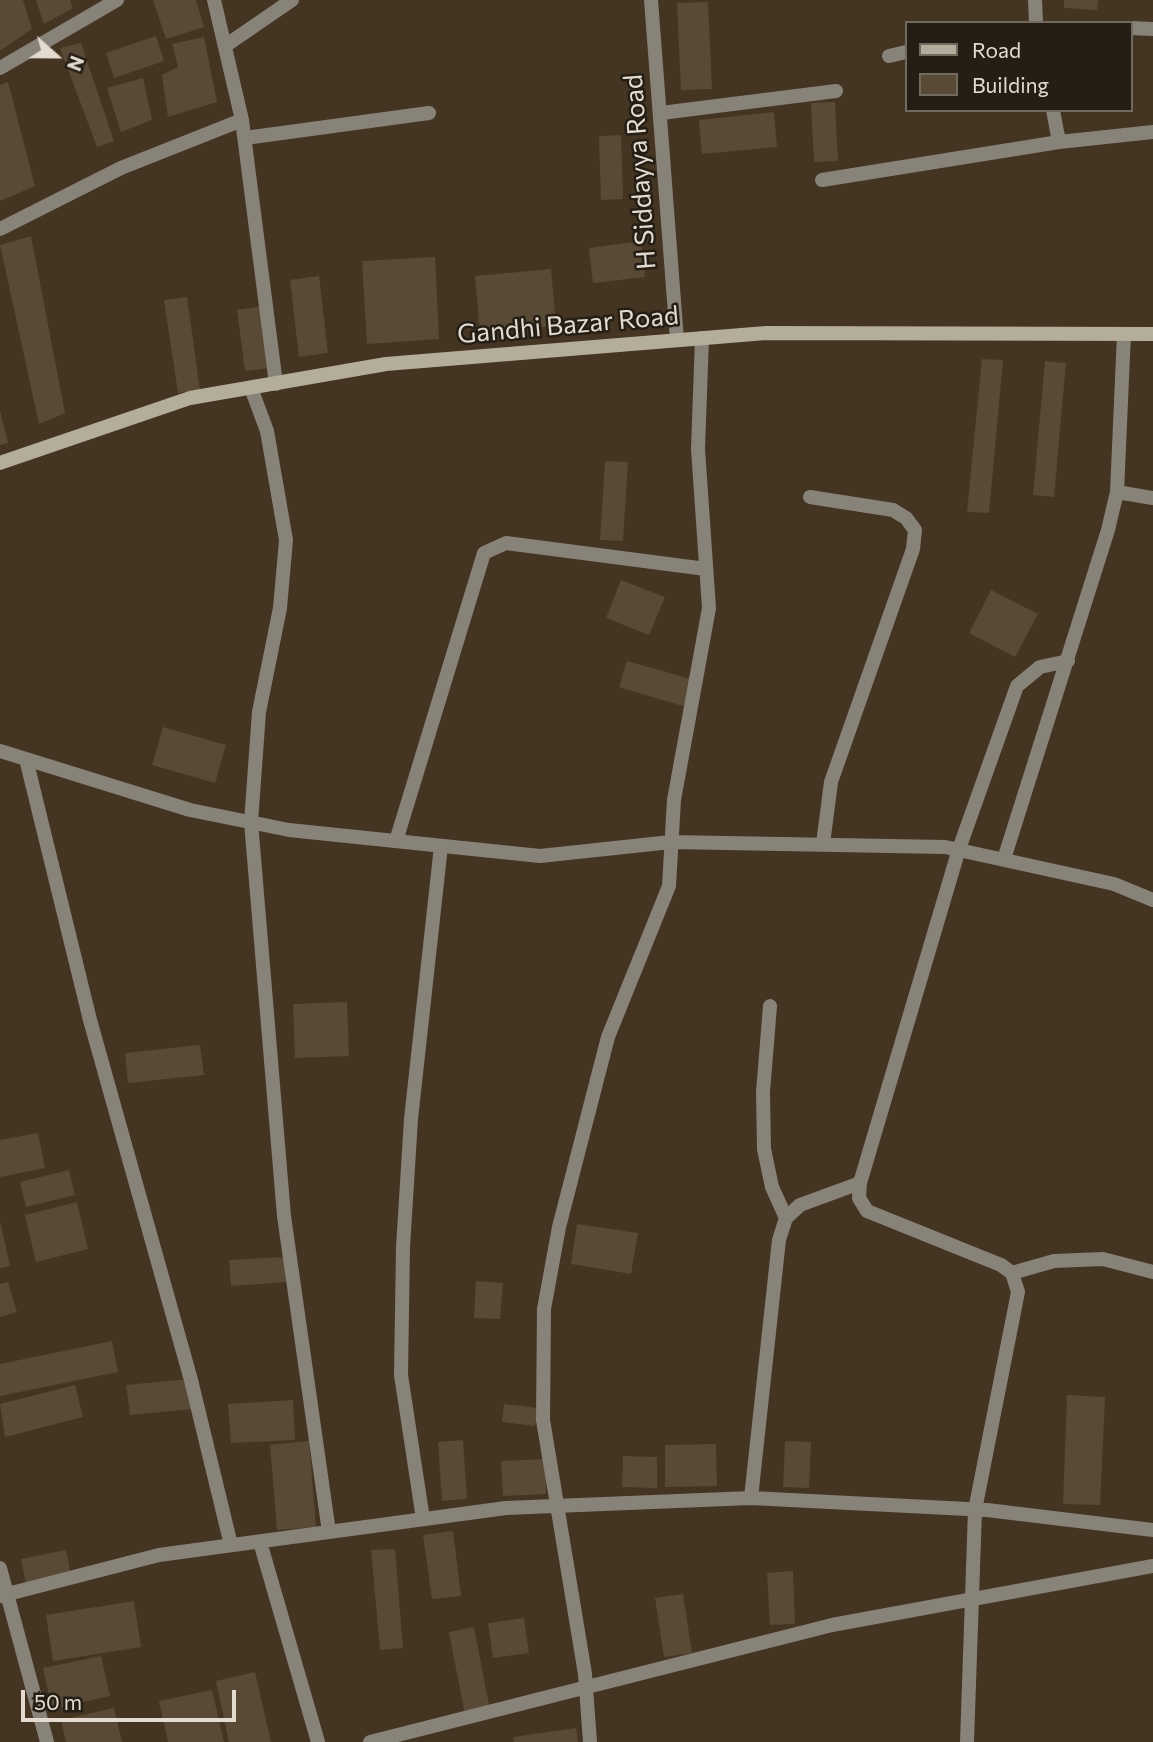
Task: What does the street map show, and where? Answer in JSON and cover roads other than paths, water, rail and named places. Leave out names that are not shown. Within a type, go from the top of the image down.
[{"type":"main road","name":"Gandhi Bazar Road","points":[[0,463],[190,398],[386,364],[766,333],[1153,334]]},
{"type":"street","points":[[0,68],[117,0]]},
{"type":"street","points":[[214,0],[243,120],[276,384]]},
{"type":"street","points":[[225,46],[292,0]]},
{"type":"street","name":"H Siddayya Road","points":[[651,0],[677,340]]},
{"type":"street","points":[[1035,0],[1036,21]]},
{"type":"street","points":[[1132,28],[1153,29]]},
{"type":"street","points":[[889,56],[904,52]]},
{"type":"street","points":[[661,113],[836,91]]},
{"type":"street","points":[[1053,112],[1059,142]]},
{"type":"street","points":[[245,138],[429,113]]},
{"type":"street","points":[[0,229],[121,168],[243,120]]},
{"type":"street","points":[[822,180],[1059,142],[1153,132]]},
{"type":"street","points":[[1004,859],[1068,661],[1117,492],[1124,334]]},
{"type":"street","points":[[590,1742],[586,1687],[559,1506],[543,1420],[544,1309],[559,1227],[608,1037],[669,886],[674,800],[709,608],[698,449],[702,338]]},
{"type":"street","points":[[251,388],[267,431],[286,540],[280,608],[259,712],[251,822],[284,1216],[329,1532]]},
{"type":"street","points":[[1117,492],[1153,498]]},
{"type":"street","points":[[810,497],[892,510],[906,518],[915,530],[913,549],[831,782],[823,844]]},
{"type":"street","points":[[396,841],[484,553],[506,543],[706,569]]},
{"type":"street","points":[[967,1742],[975,1510],[1018,1292],[1012,1273],[1001,1265],[867,1211],[859,1198],[860,1183],[959,849],[1017,686],[1040,667],[1068,661]]},
{"type":"street","points":[[0,751],[190,810],[289,830],[540,856],[671,842],[959,849],[1114,884],[1153,900]]},
{"type":"street","points":[[26,759],[89,1020],[191,1380],[231,1545]]},
{"type":"street","points":[[423,1519],[401,1375],[403,1247],[411,1119],[441,846]]},
{"type":"street","points":[[770,1006],[763,1092],[764,1149],[772,1187],[786,1218]]},
{"type":"street","points":[[751,1498],[779,1240],[786,1218],[800,1205],[860,1183]]},
{"type":"street","points":[[1012,1273],[1054,1261],[1103,1259],[1153,1272]]},
{"type":"street","points":[[4,1595],[159,1555],[506,1508],[751,1498],[975,1510],[1153,1530]]},
{"type":"street","points":[[260,1542],[318,1742]]},
{"type":"street","points":[[370,1742],[832,1626],[1153,1566]]},
{"type":"street","points":[[0,1568],[4,1595],[47,1742]]}]
